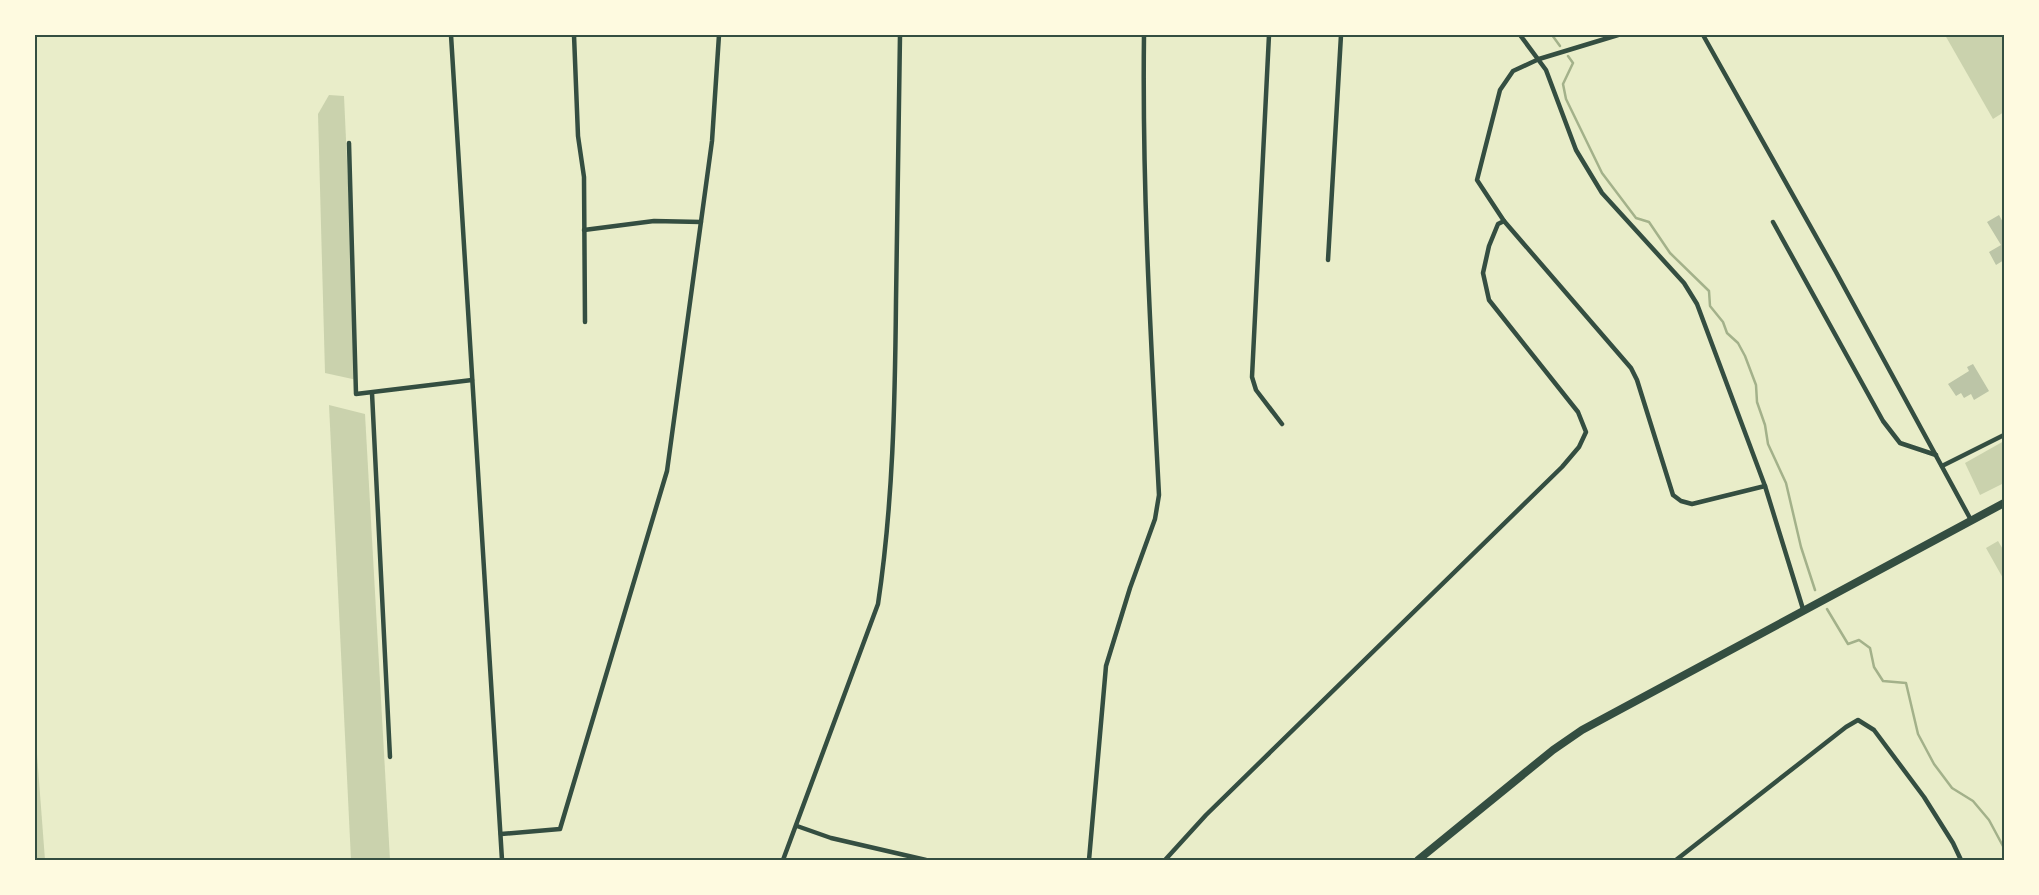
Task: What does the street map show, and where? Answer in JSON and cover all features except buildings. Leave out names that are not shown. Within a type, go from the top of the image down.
[{"type":"main road","points":[[1418,860],[1553,750],[1582,730],[1803,609],[2004,503]]},
{"type":"street","points":[[451,35],[502,860]]},
{"type":"street","points":[[574,35],[578,136],[584,177],[585,322]]},
{"type":"street","points":[[501,834],[560,830],[667,472],[712,141],[719,35]]},
{"type":"street","points":[[783,860],[878,604],[883,572],[891,497],[900,35]]},
{"type":"street","points":[[1089,860],[1106,666],[1130,588],[1155,519],[1159,496],[1148,283],[1144,35]]},
{"type":"street","points":[[1269,35],[1252,377],[1256,390],[1282,424]]},
{"type":"street","points":[[1328,260],[1341,35]]},
{"type":"street","points":[[1520,35],[1540,59],[1576,150],[1602,193],[1684,283],[1697,304],[1765,486],[1803,609]]},
{"type":"street","points":[[1618,35],[1540,59],[1514,71],[1500,90],[1477,180],[1504,221],[1631,368],[1638,380],[1673,495],[1680,502],[1692,504],[1765,486]]},
{"type":"street","points":[[1703,35],[1971,520]]},
{"type":"street","points":[[349,143],[356,394],[472,380]]},
{"type":"street","points":[[584,230],[654,221],[701,222]]},
{"type":"street","points":[[1165,860],[1206,815],[1562,467],[1579,446],[1586,432],[1584,422],[1578,412],[1489,300],[1483,273],[1489,246],[1498,224],[1504,221]]},
{"type":"street","points":[[1773,222],[1883,421],[1900,442],[1936,455]]},
{"type":"street","points":[[372,393],[390,757]]},
{"type":"street","points":[[1942,466],[2004,435]]},
{"type":"street","points":[[1676,860],[1846,727],[1858,720],[1874,730],[1924,797],[1953,843],[1961,860]]},
{"type":"street","points":[[797,826],[831,838],[926,860]]},
{"type":"green space","points":[[1945,35],[2004,35],[2004,112],[1993,119]]},
{"type":"green space","points":[[329,95],[344,96],[357,380],[325,373],[318,114]]},
{"type":"green space","points":[[329,405],[365,414],[390,860],[351,860]]},
{"type":"green space","points":[[2004,441],[2004,483],[1980,495],[1965,463]]},
{"type":"green space","points":[[1998,541],[2004,551],[2004,580],[1986,548]]},
{"type":"green space","points":[[35,728],[45,860],[35,860]]},
{"type":"waterway","points":[[1552,35],[1560,46]]},
{"type":"waterway","points":[[1568,56],[1573,63],[1563,84],[1566,99],[1602,173],[1636,218],[1649,222],[1670,253],[1709,291],[1710,306],[1723,322],[1727,333],[1738,343],[1745,356],[1756,385],[1757,402],[1765,425],[1768,444],[1786,483],[1801,547],[1815,590]]},
{"type":"waterway","points":[[1827,609],[1848,644],[1859,640],[1870,648],[1874,667],[1883,681],[1906,683],[1918,734],[1934,764],[1952,788],[1973,801],[1989,820],[2004,848]]}]
